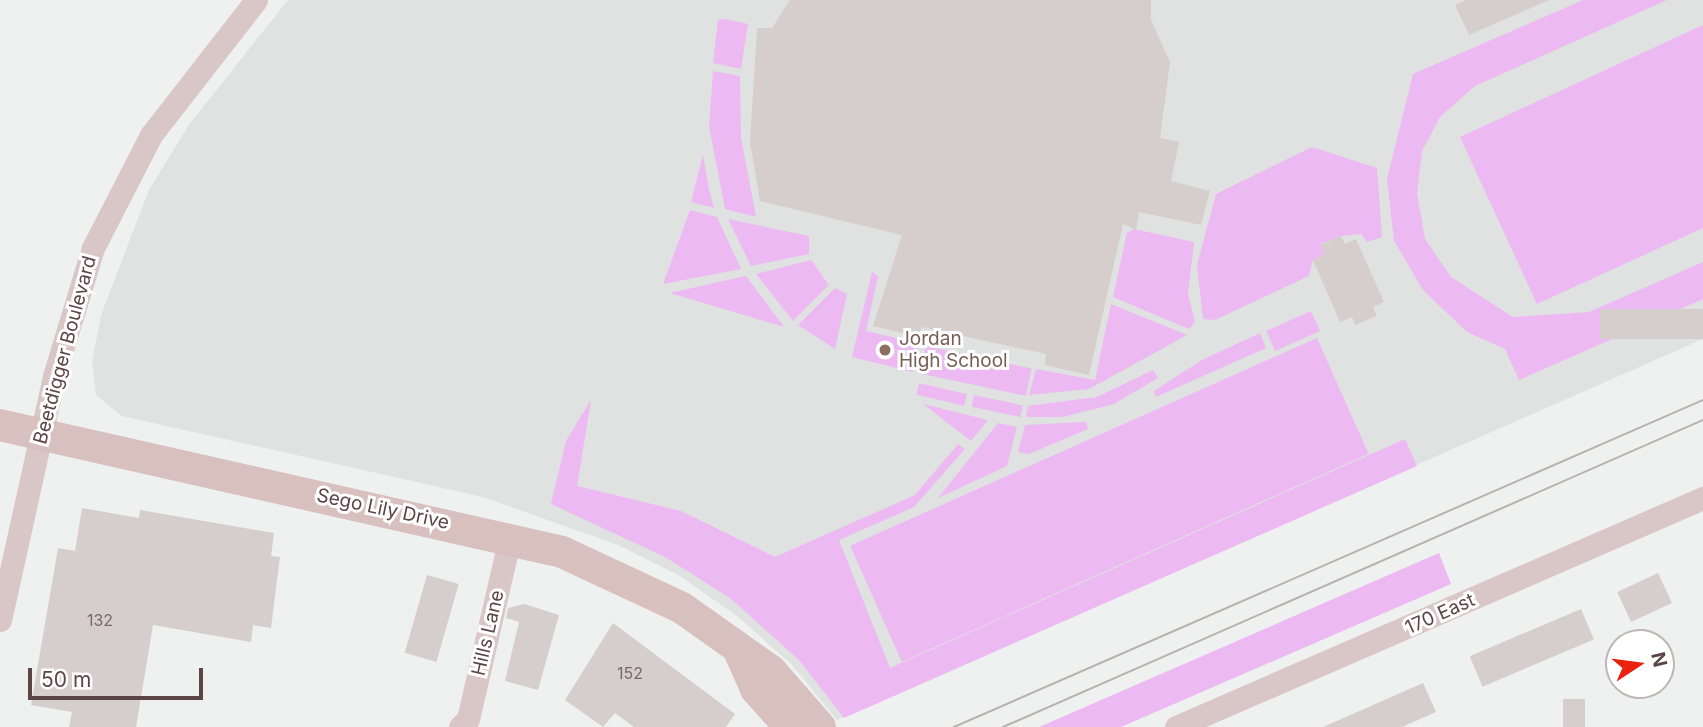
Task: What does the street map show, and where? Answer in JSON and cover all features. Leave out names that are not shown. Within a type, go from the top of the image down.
[{"type":"main road","name":"Sego Lily Drive","points":[[0,425],[510,537],[650,588],[741,655],[771,671],[820,727]]},
{"type":"main road","name":"Sego Lily Drive","points":[[741,655],[756,688],[790,727]]},
{"type":"street","name":"Beetdigger Boulevard","points":[[0,620],[41,435],[80,287],[121,187],[168,110],[256,0]]},
{"type":"street","name":"170 East","points":[[1176,727],[1703,498]]},
{"type":"street","name":"Hills Lane","points":[[460,727],[468,719],[510,537]]},
{"type":"shaded area","name":"Jordan High School","points":[[288,0],[1703,0],[1703,339],[837,720],[793,666],[737,616],[680,576],[618,545],[483,497],[122,416],[96,395],[92,362],[101,315],[149,190],[188,126]]},
{"type":"shaded area","points":[[1583,0],[1667,0],[1475,86],[1440,117],[1422,151],[1417,193],[1425,239],[1451,277],[1513,317],[1589,312],[1703,262],[1703,299],[1519,380],[1505,349],[1467,332],[1423,290],[1394,241],[1387,179],[1413,74]]},
{"type":"shaded area","points":[[718,20],[748,24],[741,69],[713,63]]},
{"type":"shaded area","points":[[1703,25],[1703,228],[1537,304],[1460,137]]},
{"type":"shaded area","points":[[713,71],[740,76],[741,137],[756,217],[725,209],[709,126]]},
{"type":"shaded area","points":[[1312,147],[1377,168],[1382,237],[1367,242],[1361,234],[1341,236],[1321,244],[1325,254],[1313,260],[1309,276],[1215,320],[1203,319],[1197,265],[1216,194]]},
{"type":"shaded area","points":[[703,155],[709,189],[714,208],[691,202]]},
{"type":"shaded area","points":[[690,210],[717,217],[741,269],[663,284]]},
{"type":"shaded area","points":[[728,219],[809,236],[809,254],[751,266]]},
{"type":"shaded area","points":[[1134,229],[1194,242],[1188,294],[1195,322],[1189,329],[1113,297],[1127,233]]},
{"type":"shaded area","points":[[811,260],[829,285],[793,321],[756,274]]},
{"type":"shaded area","points":[[872,272],[878,276],[866,331],[919,343],[913,372],[852,357]]},
{"type":"shaded area","points":[[745,276],[784,327],[670,293]]},
{"type":"shaded area","points":[[835,288],[847,294],[835,349],[798,325]]},
{"type":"shaded area","points":[[1111,304],[1187,335],[1089,389],[1029,395],[1036,369],[1095,380]]},
{"type":"shaded area","points":[[1311,311],[1320,331],[1275,351],[1266,331]]},
{"type":"shaded area","points":[[1260,333],[1266,348],[1156,397],[1154,391],[1202,360]]},
{"type":"shaded area","points":[[1317,338],[1369,454],[902,662],[850,546]]},
{"type":"shaded area","points":[[926,346],[1032,368],[1026,396],[920,373]]},
{"type":"shaded area","points":[[1153,370],[1158,378],[1114,404],[1062,417],[1026,417],[1028,406],[1097,397]]},
{"type":"shaded area","points":[[919,383],[967,394],[964,406],[916,395]]},
{"type":"shaded area","points":[[974,395],[1023,405],[1020,417],[972,407]]},
{"type":"shaded area","points":[[591,400],[577,486],[681,511],[775,557],[915,495],[958,444],[965,449],[914,507],[839,540],[890,668],[1405,439],[1417,466],[844,718],[799,660],[730,598],[665,557],[551,504],[566,441]]},
{"type":"shaded area","points":[[923,404],[988,420],[971,441]]},
{"type":"shaded area","points":[[1086,422],[1088,429],[1029,454],[1018,452],[1025,425]]},
{"type":"shaded area","points":[[998,423],[1017,427],[1007,466],[938,498]]},
{"type":"shaded area","points":[[1439,553],[1451,584],[1121,727],[1039,727]]},
{"type":"building","points":[[790,0],[1151,0],[1151,20],[1170,62],[1160,138],[1179,142],[1171,181],[1210,191],[1201,225],[1139,212],[1136,230],[1123,224],[1089,375],[1045,365],[1046,354],[921,327],[919,337],[873,326],[902,235],[760,201],[750,142],[757,28],[772,28]]},
{"type":"building","points":[[1466,0],[1549,0],[1469,35],[1455,5]]},
{"type":"building","points":[[1341,236],[1345,244],[1356,239],[1384,302],[1373,307],[1377,316],[1355,325],[1352,317],[1340,322],[1313,260],[1325,254],[1321,245]]},
{"type":"building","points":[[1600,309],[1703,309],[1703,339],[1600,339]]},
{"type":"building","points":[[82,508],[139,518],[140,510],[274,533],[271,556],[280,557],[271,628],[253,625],[251,642],[153,625],[136,727],[69,727],[72,712],[31,705],[58,548],[75,551]]},
{"type":"building","points":[[1658,573],[1672,603],[1631,622],[1617,592]]},
{"type":"building","points":[[427,575],[459,584],[436,662],[405,653]]},
{"type":"building","points":[[524,604],[559,615],[538,690],[505,681],[519,622],[506,618],[508,608]]},
{"type":"building","points":[[1581,609],[1594,639],[1483,687],[1470,656]]},
{"type":"building","points":[[613,623],[735,714],[726,727],[634,727],[615,713],[603,727],[565,700]]},
{"type":"building","points":[[1423,683],[1436,712],[1402,727],[1323,727]]},
{"type":"building","points":[[1563,699],[1585,699],[1585,727],[1563,727]]},
{"type":"tram line","points":[[954,727],[1703,400]]},
{"type":"tram line","points":[[1003,727],[1703,420]]},
{"type":"place","name":"Jordan High School","points":[[885,350]]}]
